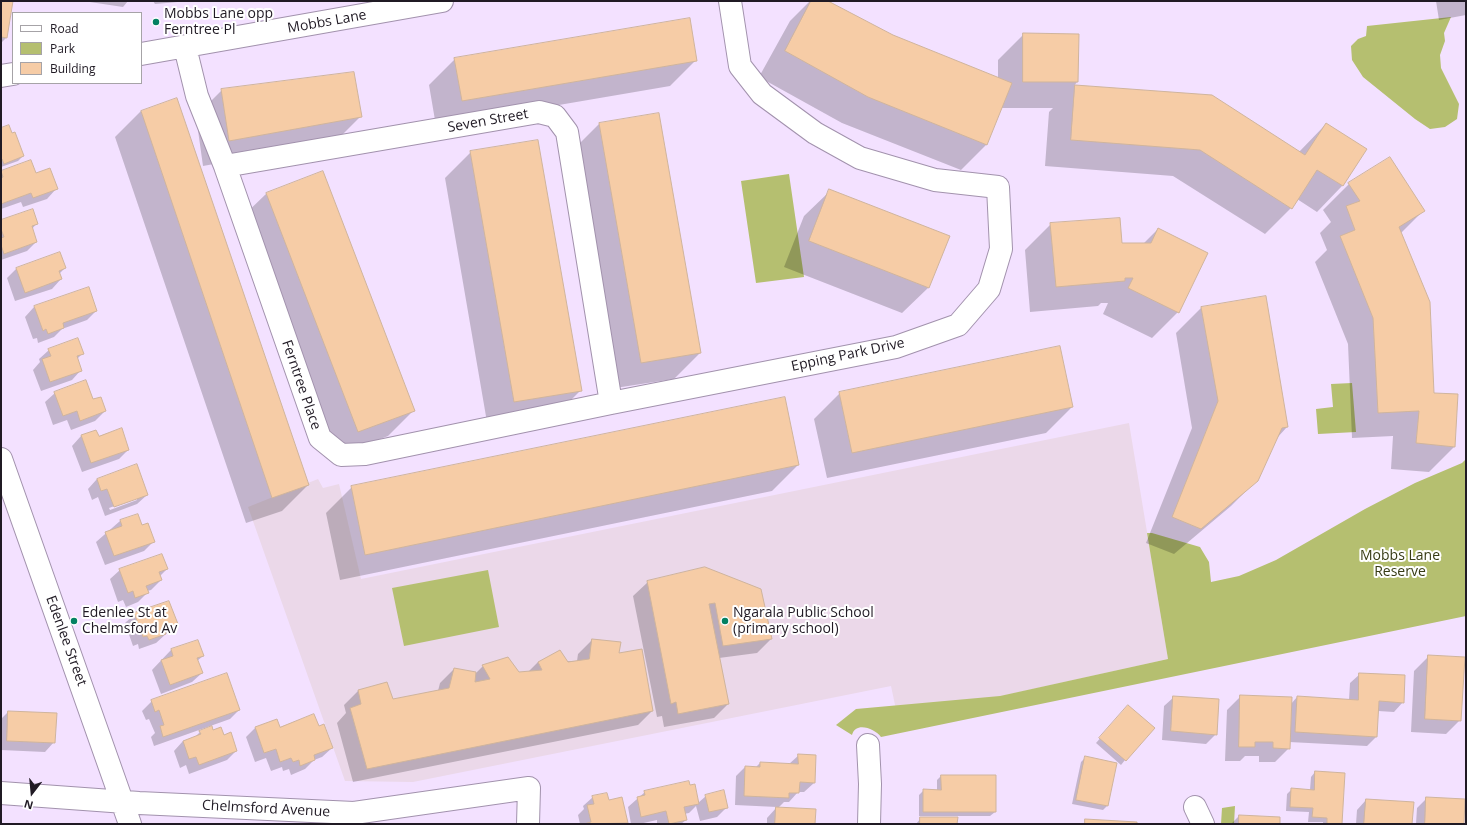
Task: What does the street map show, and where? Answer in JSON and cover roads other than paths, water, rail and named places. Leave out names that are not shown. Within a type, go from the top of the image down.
[{"type":"street","name":"Mobbs Lane","points":[[142,54],[442,1]]},
{"type":"street","name":"Epping Park Drive","points":[[611,403],[896,347],[958,325],[989,289],[1001,249],[998,187],[935,180],[860,158],[815,133],[762,94],[740,66],[730,1]]},
{"type":"street","name":"Ferntree Place","points":[[185,47],[197,96],[225,166],[320,438],[341,455],[365,454],[611,403]]},
{"type":"street","points":[[1,76],[12,74]]},
{"type":"street","name":"Seven Street","points":[[225,166],[539,112],[555,116],[567,132],[611,403]]},
{"type":"street","name":"Edenlee Street","points":[[1,459],[130,824]]},
{"type":"street","points":[[868,746],[870,784],[869,824]]},
{"type":"street","name":"Chelmsford Avenue","points":[[1,793],[354,813],[529,788],[528,824]]},
{"type":"place","name":"Mobbs Lane opp Ferntree Pl","points":[[156,22]]},
{"type":"place","name":"Edenlee St at Chelmsford Av","points":[[74,621]]},
{"type":"place","name":"Ngarala Public School (primary school)","points":[[725,621]]},
{"type":"park label","name":"Mobbs Lane Reserve","points":[[1400,564]]}]
